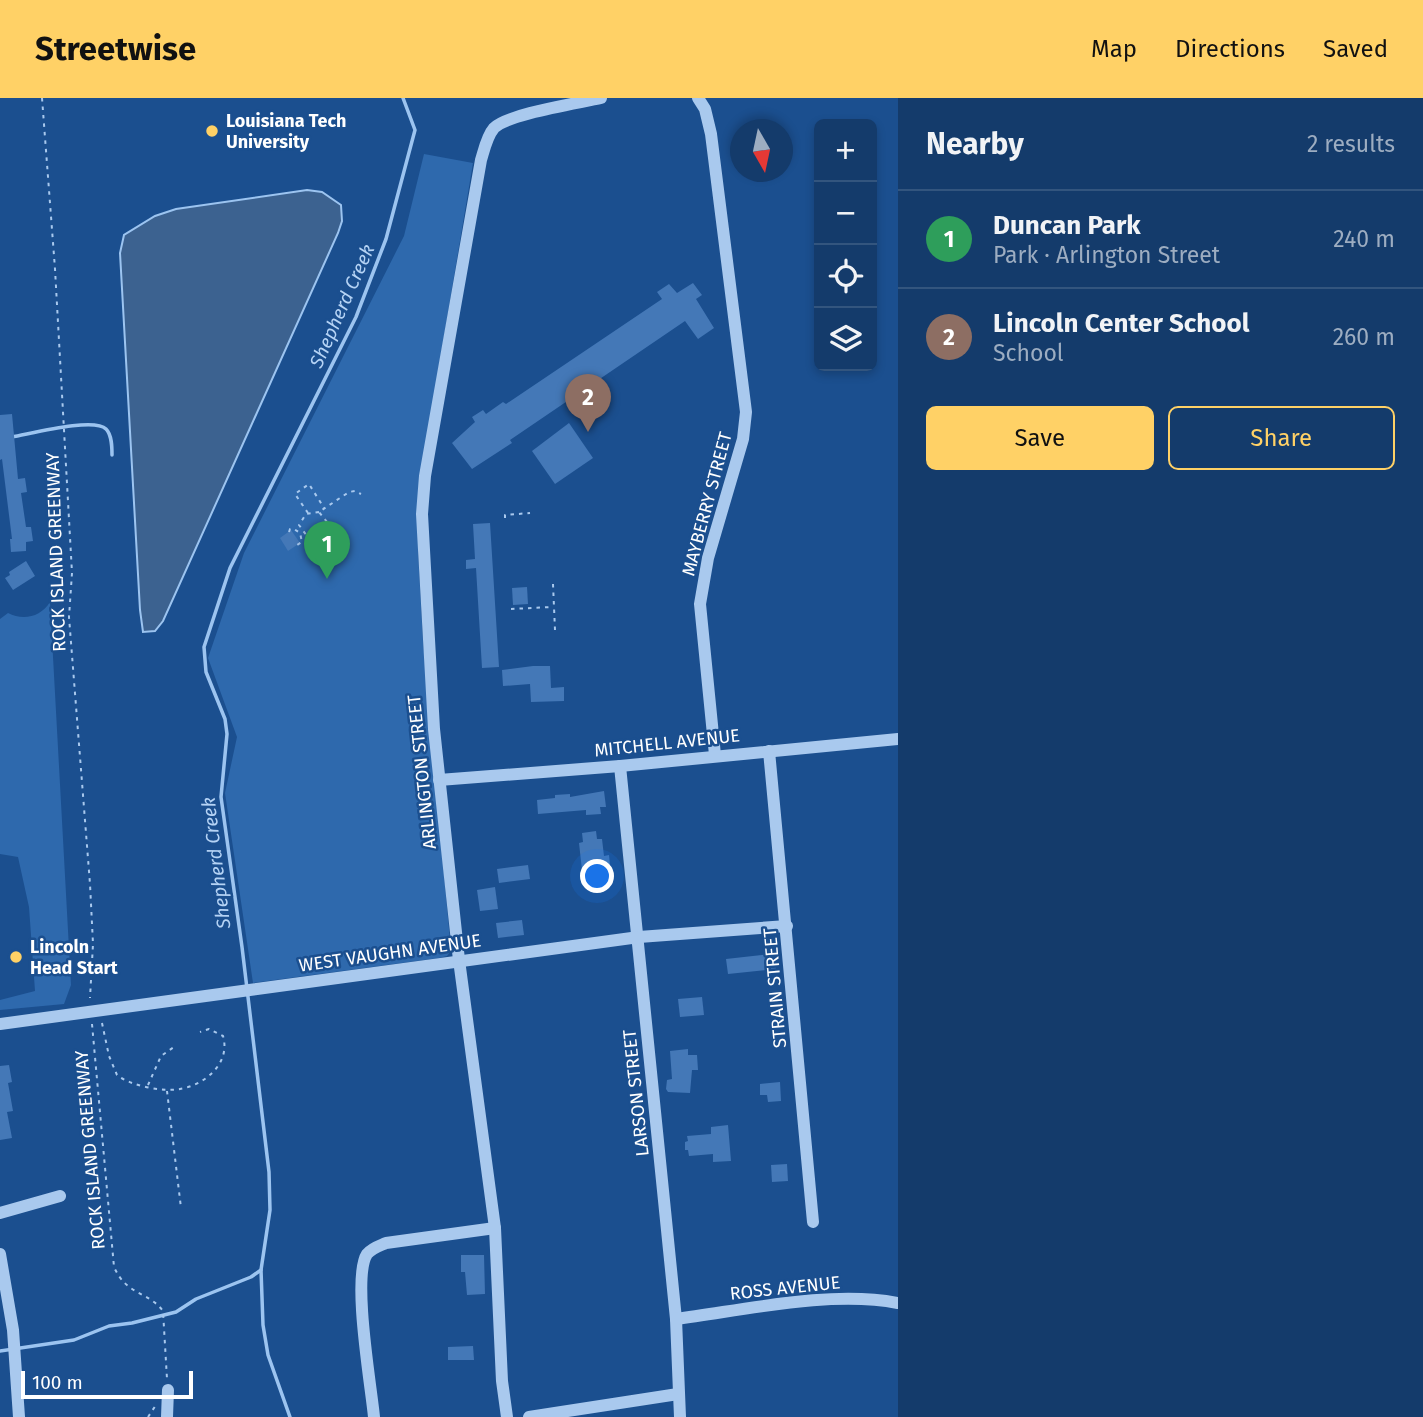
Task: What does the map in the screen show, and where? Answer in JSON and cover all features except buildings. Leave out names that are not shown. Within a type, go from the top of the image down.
[{"type":"street","name":"ARLINGTON STREET","points":[[506,1417],[501,1368],[495,1227],[459,960],[439,780],[430,678],[423,493],[481,160],[494,128],[511,119],[601,98]]},
{"type":"street","name":"MAYBERRY STREET","points":[[698,98],[705,109],[711,134],[746,412],[743,439],[708,558],[700,604],[715,755]]},
{"type":"street","name":"MITCHELL AVENUE","points":[[439,780],[620,766],[898,739]]},
{"type":"street","name":"STRAIN STREET","points":[[769,751],[813,1222]]},
{"type":"street","name":"LARSON STREET","points":[[620,766],[676,1319],[680,1417]]},
{"type":"street","name":"WEST VAUGHN AVENUE","points":[[0,1024],[639,937],[787,926]]},
{"type":"street","points":[[0,1213],[60,1196]]},
{"type":"street","points":[[374,1417],[361,1288],[366,1255],[373,1248],[386,1243],[495,1227]]},
{"type":"street","points":[[0,1254],[13,1330],[19,1417]]},
{"type":"street","name":"ROSS AVENUE","points":[[676,1319],[797,1303],[870,1298],[898,1303]]},
{"type":"street","points":[[167,1417],[168,1390]]},
{"type":"street","points":[[529,1417],[678,1394]]},
{"type":"path","name":"ROCK ISLAND GREENWAY","points":[[42,98],[55,269],[72,573],[69,617],[93,944],[89,1005]]},
{"type":"path","points":[[308,513],[295,495],[309,484],[325,509]]},
{"type":"path","points":[[319,512],[327,522],[322,534],[307,536],[299,525],[308,513],[325,509],[352,491],[361,494]]},
{"type":"path","points":[[505,518],[505,515],[530,513]]},
{"type":"path","points":[[289,532],[294,529],[300,533],[302,542],[297,545]]},
{"type":"path","points":[[300,533],[303,530]]},
{"type":"path","points":[[553,584],[555,630]]},
{"type":"path","points":[[511,610],[554,607]]},
{"type":"path","name":"ROCK ISLAND GREENWAY","points":[[92,1018],[114,1267],[124,1284],[163,1311],[168,1390]]},
{"type":"path","points":[[101,1019],[108,1056],[117,1075],[147,1086],[167,1089],[180,1090],[194,1085],[209,1077],[219,1067],[224,1051],[223,1036],[215,1030],[200,1032]]},
{"type":"path","points":[[147,1086],[161,1056],[174,1047]]},
{"type":"path","points":[[167,1089],[181,1208]]},
{"type":"path","points":[[148,1417],[168,1390]]},
{"type":"shaded area","points":[[424,154],[473,163],[418,492],[423,641],[451,951],[447,956],[439,958],[253,983],[225,793],[237,737],[208,658],[244,553],[404,236]]},
{"type":"shaded area","points":[[307,190],[322,192],[341,205],[342,221],[338,233],[163,621],[155,631],[143,632],[120,253],[124,235],[155,216],[176,209]]},
{"type":"shaded area","points":[[50,602],[71,985],[64,1004],[0,1010],[0,1000],[35,991],[29,907],[18,857],[0,854],[0,619],[8,613],[20,617],[37,614]]},
{"type":"waterway","name":"Shepherd Creek","points":[[290,1417],[268,1355],[263,1325],[261,1270],[270,1210],[269,1172],[221,797],[227,734],[225,719],[206,672],[204,647],[230,568],[356,317],[386,239],[415,130],[403,98]]},
{"type":"waterway","points":[[12,437],[76,425],[99,426],[109,434],[112,455]]},
{"type":"waterway","name":"Shepherd Creek","points":[[0,1351],[74,1340],[109,1326],[176,1312],[196,1299],[251,1277],[261,1270]]},
{"type":"place","name":"Louisiana Tech University","points":[[212,131]]},
{"type":"place","name":"Lincoln Center School","points":[[588,432]]},
{"type":"place","name":"Duncan Park","points":[[327,579]]},
{"type":"place","name":"Lincoln Head Start","points":[[16,957]]}]
